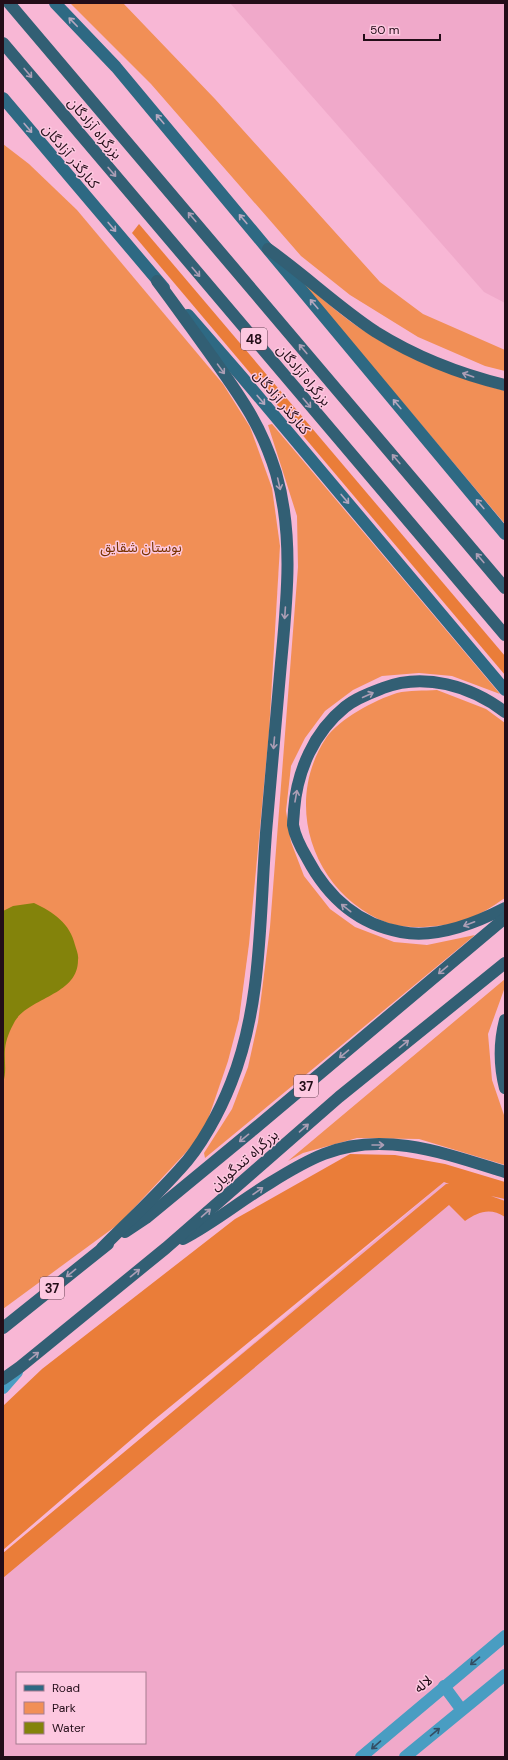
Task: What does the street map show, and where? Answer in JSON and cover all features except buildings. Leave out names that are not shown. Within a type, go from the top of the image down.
[{"type":"highway","name":"بزرگراه آزادگان","points":[[9,3],[505,588]]},
{"type":"highway","name":"بزرگراه آزادگان","points":[[3,43],[505,635]]},
{"type":"highway","points":[[268,249],[301,272],[355,317],[383,336],[438,364],[468,375],[505,385]]},
{"type":"highway","points":[[102,1248],[181,1169],[210,1126],[231,1084],[242,1053],[256,972],[266,825],[285,615],[288,558],[285,511],[277,476],[265,440],[247,406],[157,280]]},
{"type":"highway","points":[[505,712],[494,704],[465,689],[445,684],[420,681],[395,684],[367,695],[346,706],[326,725],[302,767],[295,798],[293,824],[299,844],[320,882],[348,910],[382,927],[401,933],[429,933],[458,928],[505,908]]},
{"type":"highway","name":"بزرگراه تندگویان","points":[[3,1328],[102,1248],[146,1218],[505,918]]},
{"type":"highway","name":"بزرگراه تندگویان","points":[[3,1379],[20,1367],[166,1248],[339,1098],[505,964]]},
{"type":"highway","points":[[505,1020],[500,1038],[500,1067],[505,1088]]},
{"type":"highway","points":[[166,1248],[206,1227],[270,1183],[324,1154],[344,1149],[368,1145],[417,1146],[505,1172]]},
{"type":"main road","points":[[55,3],[116,67],[505,534]]},
{"type":"main road","name":"کنارگذر آزادگان","points":[[3,98],[157,280],[242,377],[505,690]]},
{"type":"street","points":[[3,1388],[20,1367]]},
{"type":"street","name":"لاله","points":[[361,1757],[505,1636]]},
{"type":"street","points":[[405,1757],[505,1675]]},
{"type":"street","points":[[444,1686],[461,1710]]},
{"type":"shaded area","points":[[230,3],[505,3],[505,303],[484,292]]},
{"type":"shaded area","points":[[139,224],[505,656],[505,675],[132,233]]},
{"type":"shaded area","points":[[350,1154],[395,1155],[445,1164],[505,1182],[505,1199],[491,1196],[505,1201],[505,1217],[489,1211],[479,1213],[465,1221],[449,1205],[3,1578],[3,1553],[446,1184],[449,1184],[444,1182],[154,1420],[3,1550],[3,1406],[42,1369],[235,1219]]},
{"type":"shaded area","points":[[444,1182],[505,1198],[505,1757],[3,1757],[3,1555]]},
{"type":"green space","points":[[70,3],[123,3],[215,99],[380,282],[423,314],[505,350],[505,371],[485,366],[418,337],[350,295],[301,256],[151,84]]},
{"type":"green space","name":"بوستان شقایق","points":[[3,144],[29,164],[77,210],[223,384],[250,427],[272,488],[280,546],[269,732],[249,944],[239,1019],[228,1061],[203,1134],[120,1223],[3,1309]]},
{"type":"green space","points":[[297,277],[351,322],[387,345],[464,379],[505,391],[505,524]]},
{"type":"green space","points":[[272,424],[500,694],[452,676],[419,673],[382,676],[353,690],[325,711],[305,738],[291,766],[286,811],[291,842],[304,876],[330,909],[355,927],[394,942],[427,945],[475,935],[205,1158],[204,1153],[232,1109],[248,1067],[258,1022],[270,927],[298,567],[297,516],[268,425]]},
{"type":"green space","points":[[437,690],[486,709],[505,723],[505,898],[474,917],[455,923],[425,927],[396,925],[388,923],[362,910],[341,892],[324,870],[313,845],[307,819],[307,791],[313,764],[326,738],[348,717],[378,700],[397,693]]},
{"type":"green space","points":[[505,979],[505,987],[488,1034],[492,1080],[505,1118],[505,1165],[419,1139],[357,1138],[303,1153],[288,1161]]},
{"type":"water","points":[[34,903],[54,914],[69,930],[73,937],[78,954],[76,972],[70,981],[62,988],[31,1006],[15,1021],[8,1035],[6,1045],[5,1074],[3,1083],[3,911],[13,906]]}]
